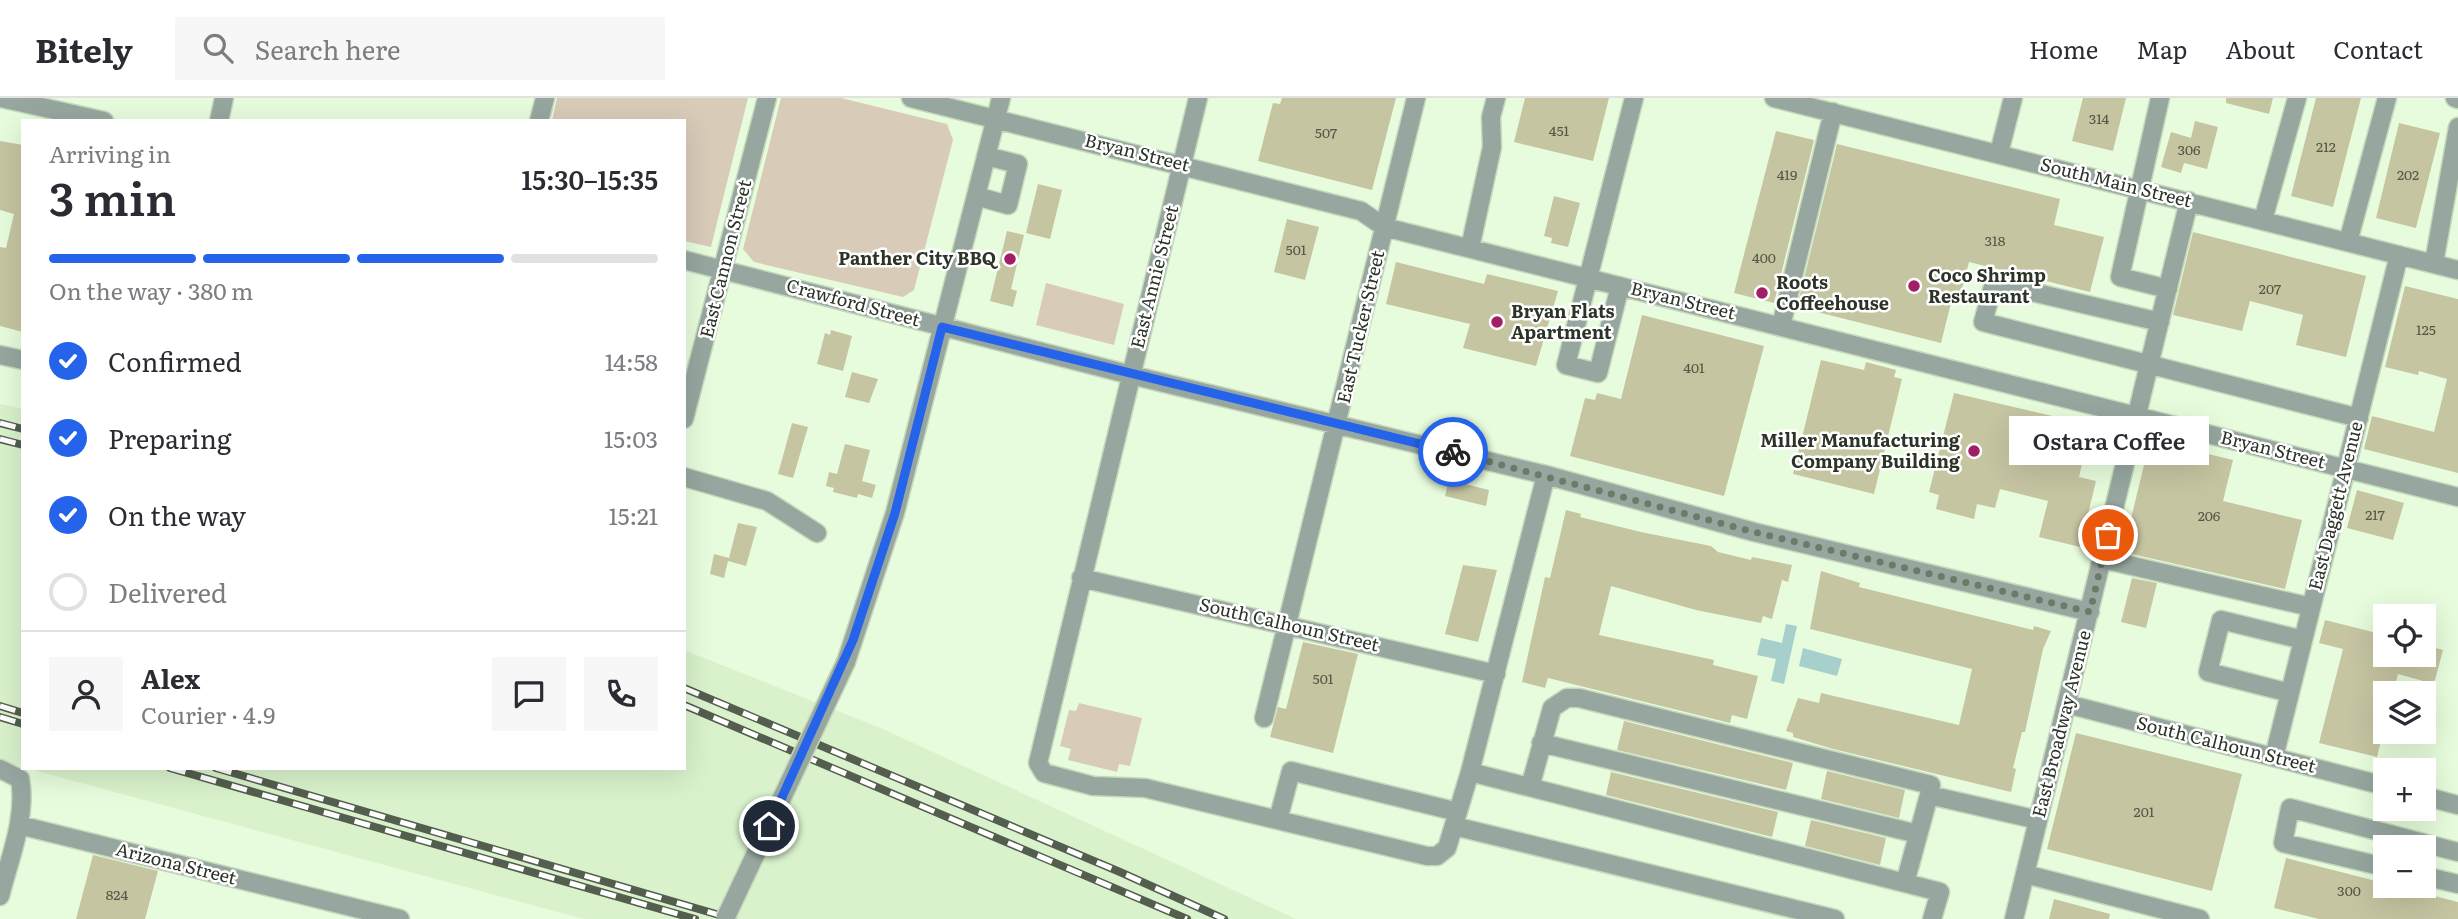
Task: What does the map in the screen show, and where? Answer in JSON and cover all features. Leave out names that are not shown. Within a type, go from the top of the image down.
[{"type":"street","points":[[1,98],[95,119]]},
{"type":"street","points":[[219,119],[224,98]]},
{"type":"street","points":[[540,119],[545,98]]},
{"type":"street","name":"East Cannon Street","points":[[686,411],[767,98]]},
{"type":"street","name":"Bryan Street","points":[[911,98],[1361,211],[1384,227],[2458,497]]},
{"type":"street","points":[[725,919],[846,662],[895,513],[1001,98]]},
{"type":"street","name":"East Annie Street","points":[[1198,98],[1038,754],[1038,763],[1044,773],[1093,786],[1145,788],[1278,820]]},
{"type":"street","name":"East Tucker Street","points":[[1264,718],[1416,98]]},
{"type":"street","points":[[1470,248],[1492,147],[1492,117],[1496,98]]},
{"type":"street","points":[[1620,286],[1598,373],[1566,365],[1634,98]]},
{"type":"street","name":"South Main Street","points":[[1774,98],[1826,107],[2458,270]]},
{"type":"street","points":[[1999,153],[2013,98]]},
{"type":"street","points":[[2160,98],[2142,189],[2120,277],[2168,289]]},
{"type":"street","points":[[2263,220],[2297,98]]},
{"type":"street","points":[[2348,242],[2387,98]]},
{"type":"street","points":[[1781,326],[1826,107]]},
{"type":"street","points":[[2434,264],[2458,127]]},
{"type":"street","points":[[976,196],[1008,205],[1018,164],[986,156]]},
{"type":"street","name":"East Broadway Avenue","points":[[2014,919],[2189,201]]},
{"type":"street","name":"East Daggett Avenue","points":[[2274,757],[2399,255]]},
{"type":"street","name":"Crawford Street","points":[[686,261],[1130,375],[1546,475],[1754,532],[2090,612]]},
{"type":"street","points":[[2160,322],[1994,283],[1983,322],[2358,418]]},
{"type":"street","points":[[0,355],[21,360]]},
{"type":"street","points":[[1546,475],[1470,772],[1456,819],[1447,848],[1437,856],[1427,856],[1278,820],[1291,771],[1456,819],[1835,919]]},
{"type":"street","points":[[686,478],[767,501],[817,533]]},
{"type":"street","points":[[2102,559],[2311,607]]},
{"type":"street","name":"South Calhoun Street","points":[[1081,578],[1287,623],[1496,674]]},
{"type":"street","points":[[2290,693],[2207,672],[2221,620],[2303,640]]},
{"type":"street","points":[[1530,787],[1552,708],[1567,698],[1578,698],[1931,785],[1905,883]]},
{"type":"street","name":"South Calhoun Street","points":[[2067,704],[2373,783]]},
{"type":"street","points":[[1541,743],[1918,834]]},
{"type":"street","points":[[0,769],[20,779],[19,825],[0,896]]},
{"type":"street","points":[[1470,772],[1940,892],[1932,919]]},
{"type":"street","points":[[1929,795],[2038,820]]},
{"type":"street","points":[[2436,799],[2458,805]]},
{"type":"street","points":[[2373,864],[2283,843],[2290,808],[2393,835]]},
{"type":"street","name":"Arizona Street","points":[[19,825],[392,918]]},
{"type":"street","points":[[2436,846],[2458,852]]},
{"type":"street","points":[[2025,874],[2200,919]]},
{"type":"street","points":[[2436,879],[2458,884]]},
{"type":"shaded area","points":[[557,98],[748,98],[711,247],[686,241],[686,119],[552,119]]},
{"type":"shaded area","points":[[781,98],[841,98],[947,124],[953,140],[914,290],[903,297],[754,262],[743,249]]},
{"type":"shaded area","points":[[1046,283],[1124,304],[1114,345],[1036,325]]},
{"type":"shaded area","points":[[0,404],[21,409],[21,766],[0,761]]},
{"type":"shaded area","points":[[686,651],[883,729],[1296,919],[584,919],[33,770],[686,770]]},
{"type":"shaded area","points":[[1079,703],[1142,718],[1130,766],[1119,764],[1117,772],[1068,760],[1071,749],[1060,746],[1069,710],[1076,711]]},
{"type":"water","points":[[1786,624],[1797,626],[1784,684],[1771,681],[1776,659],[1757,655],[1761,638],[1782,643]]},
{"type":"water","points":[[1803,648],[1842,659],[1837,676],[1799,666]]},
{"type":"building","points":[[1282,98],[1396,98],[1372,190],[1258,161],[1273,103],[1280,104]]},
{"type":"building","points":[[1525,98],[1609,98],[1593,161],[1514,142]]},
{"type":"building","points":[[2083,98],[2126,98],[2113,151],[2072,141]]},
{"type":"building","points":[[2226,98],[2273,98],[2269,114],[2226,103]]},
{"type":"building","points":[[2316,98],[2361,98],[2333,207],[2291,196]]},
{"type":"building","points":[[2195,121],[2218,127],[2207,169],[2184,163],[2181,173],[2161,167],[2171,132],[2191,138]]},
{"type":"building","points":[[2399,123],[2440,133],[2416,228],[2376,218]]},
{"type":"building","points":[[1776,131],[1814,140],[1774,303],[1734,293]]},
{"type":"building","points":[[0,141],[21,145],[21,331],[0,326],[0,247],[6,248],[14,214],[0,210]]},
{"type":"building","points":[[1837,144],[2060,199],[2054,225],[2104,237],[2090,292],[1969,262],[1959,301],[1952,299],[1941,343],[1797,307]]},
{"type":"building","points":[[1038,184],[1062,190],[1050,239],[1026,233]]},
{"type":"building","points":[[1554,196],[1580,203],[1568,247],[1551,243],[1552,238],[1544,236]]},
{"type":"building","points":[[1287,219],[1319,227],[1305,280],[1274,272]]},
{"type":"building","points":[[1007,231],[1024,235],[1011,289],[1017,291],[1013,307],[990,301]]},
{"type":"building","points":[[2193,232],[2366,276],[2346,357],[2296,345],[2303,315],[2250,301],[2242,331],[2173,315]]},
{"type":"building","points":[[1396,262],[1484,284],[1487,274],[1558,291],[1536,366],[1463,348],[1470,324],[1386,304]]},
{"type":"building","points":[[2405,286],[2458,299],[2458,473],[2364,449],[2372,416],[2434,432],[2447,379],[2419,371],[2418,375],[2385,367]]},
{"type":"building","points":[[1642,315],[1764,346],[1724,496],[1570,456],[1585,398],[1595,400],[1597,393],[1621,399]]},
{"type":"building","points":[[831,330],[852,336],[843,371],[817,364],[825,333],[830,335]]},
{"type":"building","points":[[1821,360],[1864,370],[1866,362],[1896,370],[1894,377],[1902,379],[1874,494],[1793,474]]},
{"type":"building","points":[[852,372],[878,379],[869,403],[845,397]]},
{"type":"building","points":[[1954,393],[2091,425],[2079,477],[2096,481],[2080,547],[2039,537],[2048,501],[2000,489],[1995,508],[1977,504],[1974,519],[1936,509],[1939,495],[1929,492]]},
{"type":"building","points":[[792,423],[808,427],[793,478],[778,474]]},
{"type":"building","points":[[2150,440],[2233,460],[2223,501],[2302,520],[2285,589],[2123,552]]},
{"type":"building","points":[[845,444],[870,450],[862,481],[876,485],[872,498],[858,494],[857,498],[833,492],[834,488],[826,486],[829,472],[837,474]]},
{"type":"building","points":[[1449,480],[1489,490],[1486,506],[1445,496]]},
{"type":"building","points":[[2357,490],[2404,503],[2393,540],[2347,528]]},
{"type":"building","points":[[1566,510],[1581,514],[1580,517],[1711,546],[1718,552],[1751,560],[1752,557],[1792,565],[1788,582],[1782,580],[1772,619],[1763,616],[1761,623],[1696,610],[1611,586],[1599,635],[1714,660],[1713,665],[1758,676],[1747,719],[1732,715],[1730,723],[1548,678],[1545,688],[1522,682],[1545,577],[1550,578]]},
{"type":"building","points":[[738,523],[757,527],[746,566],[728,561],[724,578],[710,574],[714,554],[729,558]]},
{"type":"building","points":[[1463,565],[1497,570],[1478,642],[1445,634]]},
{"type":"building","points":[[1821,571],[1860,583],[1859,587],[2033,630],[2034,626],[2051,631],[2043,649],[2025,732],[2022,732],[2013,768],[2016,769],[2011,792],[1833,749],[1793,737],[1793,733],[1786,731],[1798,698],[1819,703],[1821,693],[1959,725],[1972,669],[1810,629]]},
{"type":"building","points":[[2132,578],[2157,583],[2146,628],[2121,622]]},
{"type":"building","points":[[2325,620],[2373,632],[2373,667],[2436,667],[2436,648],[2443,650],[2435,681],[2423,681],[2398,674],[2396,681],[2373,681],[2373,744],[2380,744],[2377,757],[2319,743],[2343,649],[2319,643]]},
{"type":"building","points":[[1303,642],[1358,654],[1333,753],[1270,737],[1278,707],[1286,709]]},
{"type":"building","points":[[1624,721],[1793,763],[1786,790],[1617,750]]},
{"type":"building","points":[[2076,733],[2242,774],[2212,891],[2047,849]]},
{"type":"building","points":[[1827,771],[1905,790],[1899,818],[1821,799]]},
{"type":"building","points":[[1611,772],[1778,812],[1772,837],[1606,795]]},
{"type":"building","points":[[1811,820],[1886,838],[1880,865],[1805,846]]},
{"type":"building","points":[[93,855],[158,871],[145,919],[76,919]]},
{"type":"building","points":[[2286,858],[2373,880],[2373,898],[2436,896],[2458,902],[2458,919],[2319,919],[2274,908]]},
{"type":"building","points":[[2054,899],[2110,914],[2109,919],[2049,919]]},
{"type":"railway","points":[[0,423],[21,428]]},
{"type":"railway","points":[[0,439],[21,444]]},
{"type":"railway","points":[[686,689],[1120,872],[1224,919]]},
{"type":"railway","points":[[0,706],[21,712]]},
{"type":"railway","points":[[686,706],[1187,919]]},
{"type":"railway","points":[[0,717],[21,723]]},
{"type":"railway","points":[[177,770],[695,919]]},
{"type":"railway","points":[[223,770],[733,919]]},
{"type":"way so far","points":[[1453,452],[1754,532],[2090,612],[2108,535]]},
{"type":"place","name":"Panther City BBQ","points":[[1010,259]]},
{"type":"place","name":"Coco Shrimp Restaurant","points":[[1914,286]]},
{"type":"place","name":"Roots Coffeehouse","points":[[1762,293]]},
{"type":"place","name":"Bryan Flats Apartment","points":[[1497,322]]},
{"type":"place","name":"Miller Manufacturing Company Building","points":[[1974,451]]},
{"type":"place","name":"Ostara Coffee","points":[[2108,535]]},
{"type":"route","points":[[769,826],[846,662],[895,513],[942,327],[1453,452]]}]
